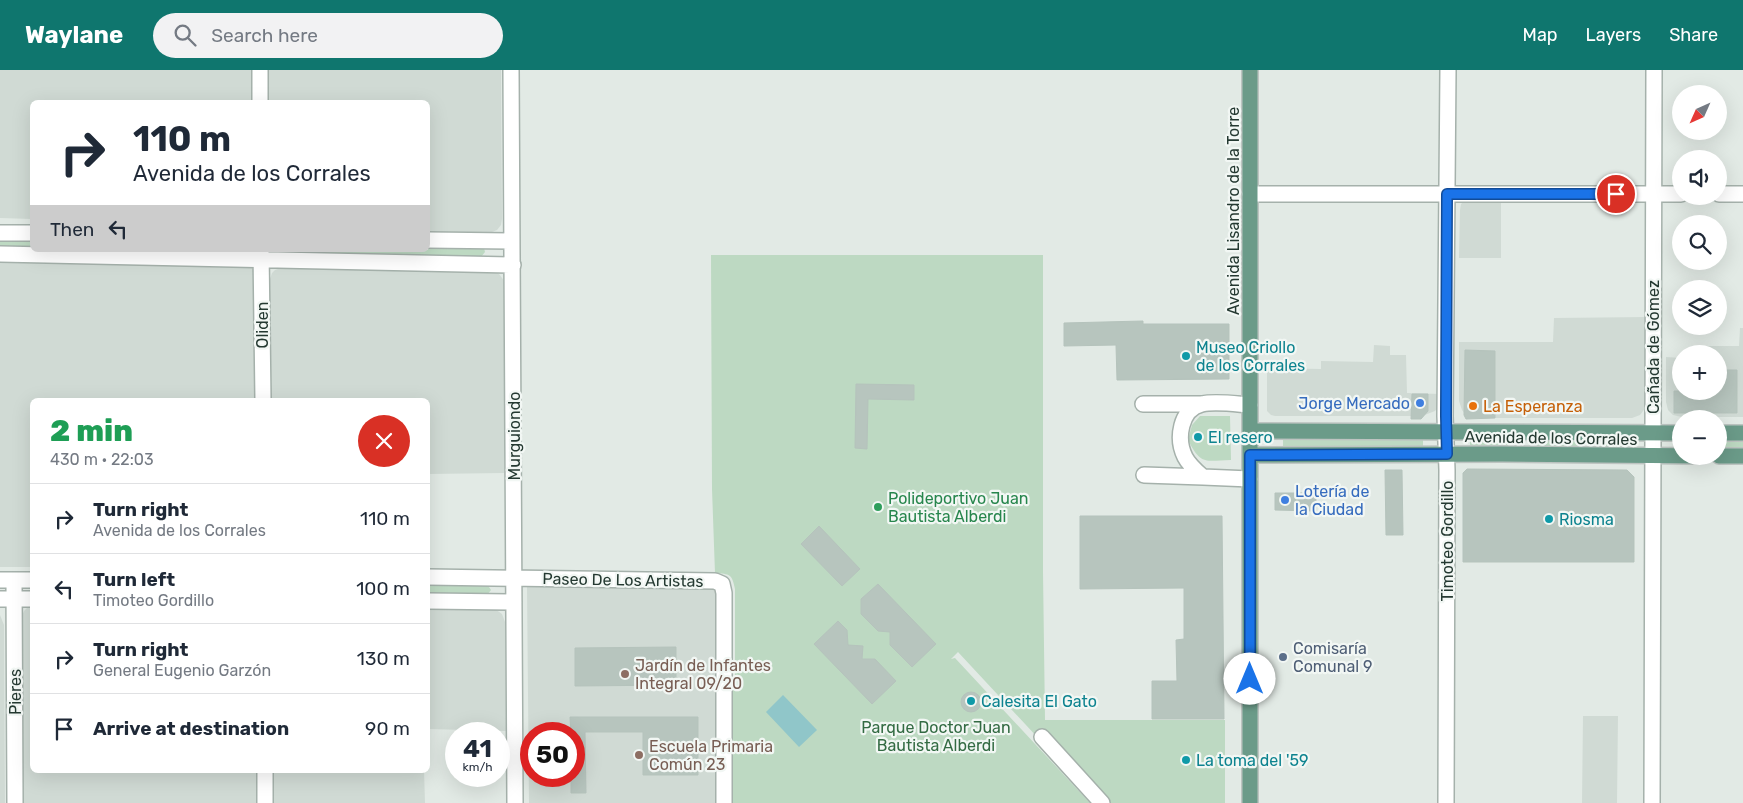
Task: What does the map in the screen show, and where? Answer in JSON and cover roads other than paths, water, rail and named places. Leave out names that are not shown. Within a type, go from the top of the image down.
[{"type":"main road","name":"Avenida Lisandro de la Torre","points":[[1250,70],[1250,803]]},
{"type":"main road","name":"Avenida de los Corrales","points":[[1250,431],[1672,433]]},
{"type":"main road","points":[[1727,433],[1743,433]]},
{"type":"main road","name":"Avenida de los Corrales","points":[[1250,455],[1672,456]]},
{"type":"main road","points":[[1727,456],[1743,456]]},
{"type":"street","points":[[260,70],[260,100]]},
{"type":"street","name":"Murguiondo","points":[[512,70],[515,803]]},
{"type":"street","name":"Timoteo Gordillo","points":[[1446,803],[1448,70]]},
{"type":"street","name":"Cañada de Gómez","points":[[1652,803],[1654,70]]},
{"type":"street","points":[[1250,194],[1672,194]]},
{"type":"street","points":[[1727,194],[1743,194]]},
{"type":"street","points":[[0,232],[30,233]]},
{"type":"street","points":[[430,240],[512,241]]},
{"type":"street","points":[[0,254],[262,255],[512,265]]},
{"type":"street","name":"Oliden","points":[[262,255],[263,398]]},
{"type":"street","points":[[1143,404],[1250,404]]},
{"type":"street","points":[[1203,404],[1192,408],[1186,416],[1181,440],[1188,463],[1203,478]]},
{"type":"street","points":[[1144,475],[1250,479]]},
{"type":"street","points":[[430,577],[515,578]]},
{"type":"street","name":"Paseo De Los Artistas","points":[[515,578],[714,581],[722,584],[724,603],[724,803]]},
{"type":"street","points":[[7,580],[30,580]]},
{"type":"street","name":"Pieres","points":[[7,580],[15,803]]},
{"type":"street","points":[[7,599],[30,599]]},
{"type":"street","points":[[430,601],[514,602]]},
{"type":"street","points":[[1042,737],[1102,803]]},
{"type":"street","points":[[265,773],[265,803]]},
{"type":"water","points":[[783,695],[817,730],[799,747],[766,712]]},
{"type":"place","name":"Museo Criollo de los Corrales","points":[[1186,356]]},
{"type":"place","name":"Jorge Mercado","points":[[1420,403]]},
{"type":"place","name":"La Esperanza","points":[[1473,406]]},
{"type":"place","name":"El resero","points":[[1198,437]]},
{"type":"place","name":"Lotería de la Ciudad","points":[[1285,500]]},
{"type":"place","name":"Polideportivo Juan Bautista Alberdi","points":[[878,507]]},
{"type":"place","name":"Riosma","points":[[1549,519]]},
{"type":"place","name":"Comisaría Comunal 9","points":[[1283,657]]},
{"type":"place","name":"Jardín de Infantes Integral 09/20","points":[[625,674]]},
{"type":"place","name":"Calesita El Gato","points":[[971,701]]},
{"type":"place","name":"Escuela Primaria Común 23","points":[[639,755]]},
{"type":"place","name":"La toma del '59","points":[[1186,760]]},
{"type":"park label","name":"Parque Doctor Juan Bautista Alberdi","points":[[936,736]]}]
